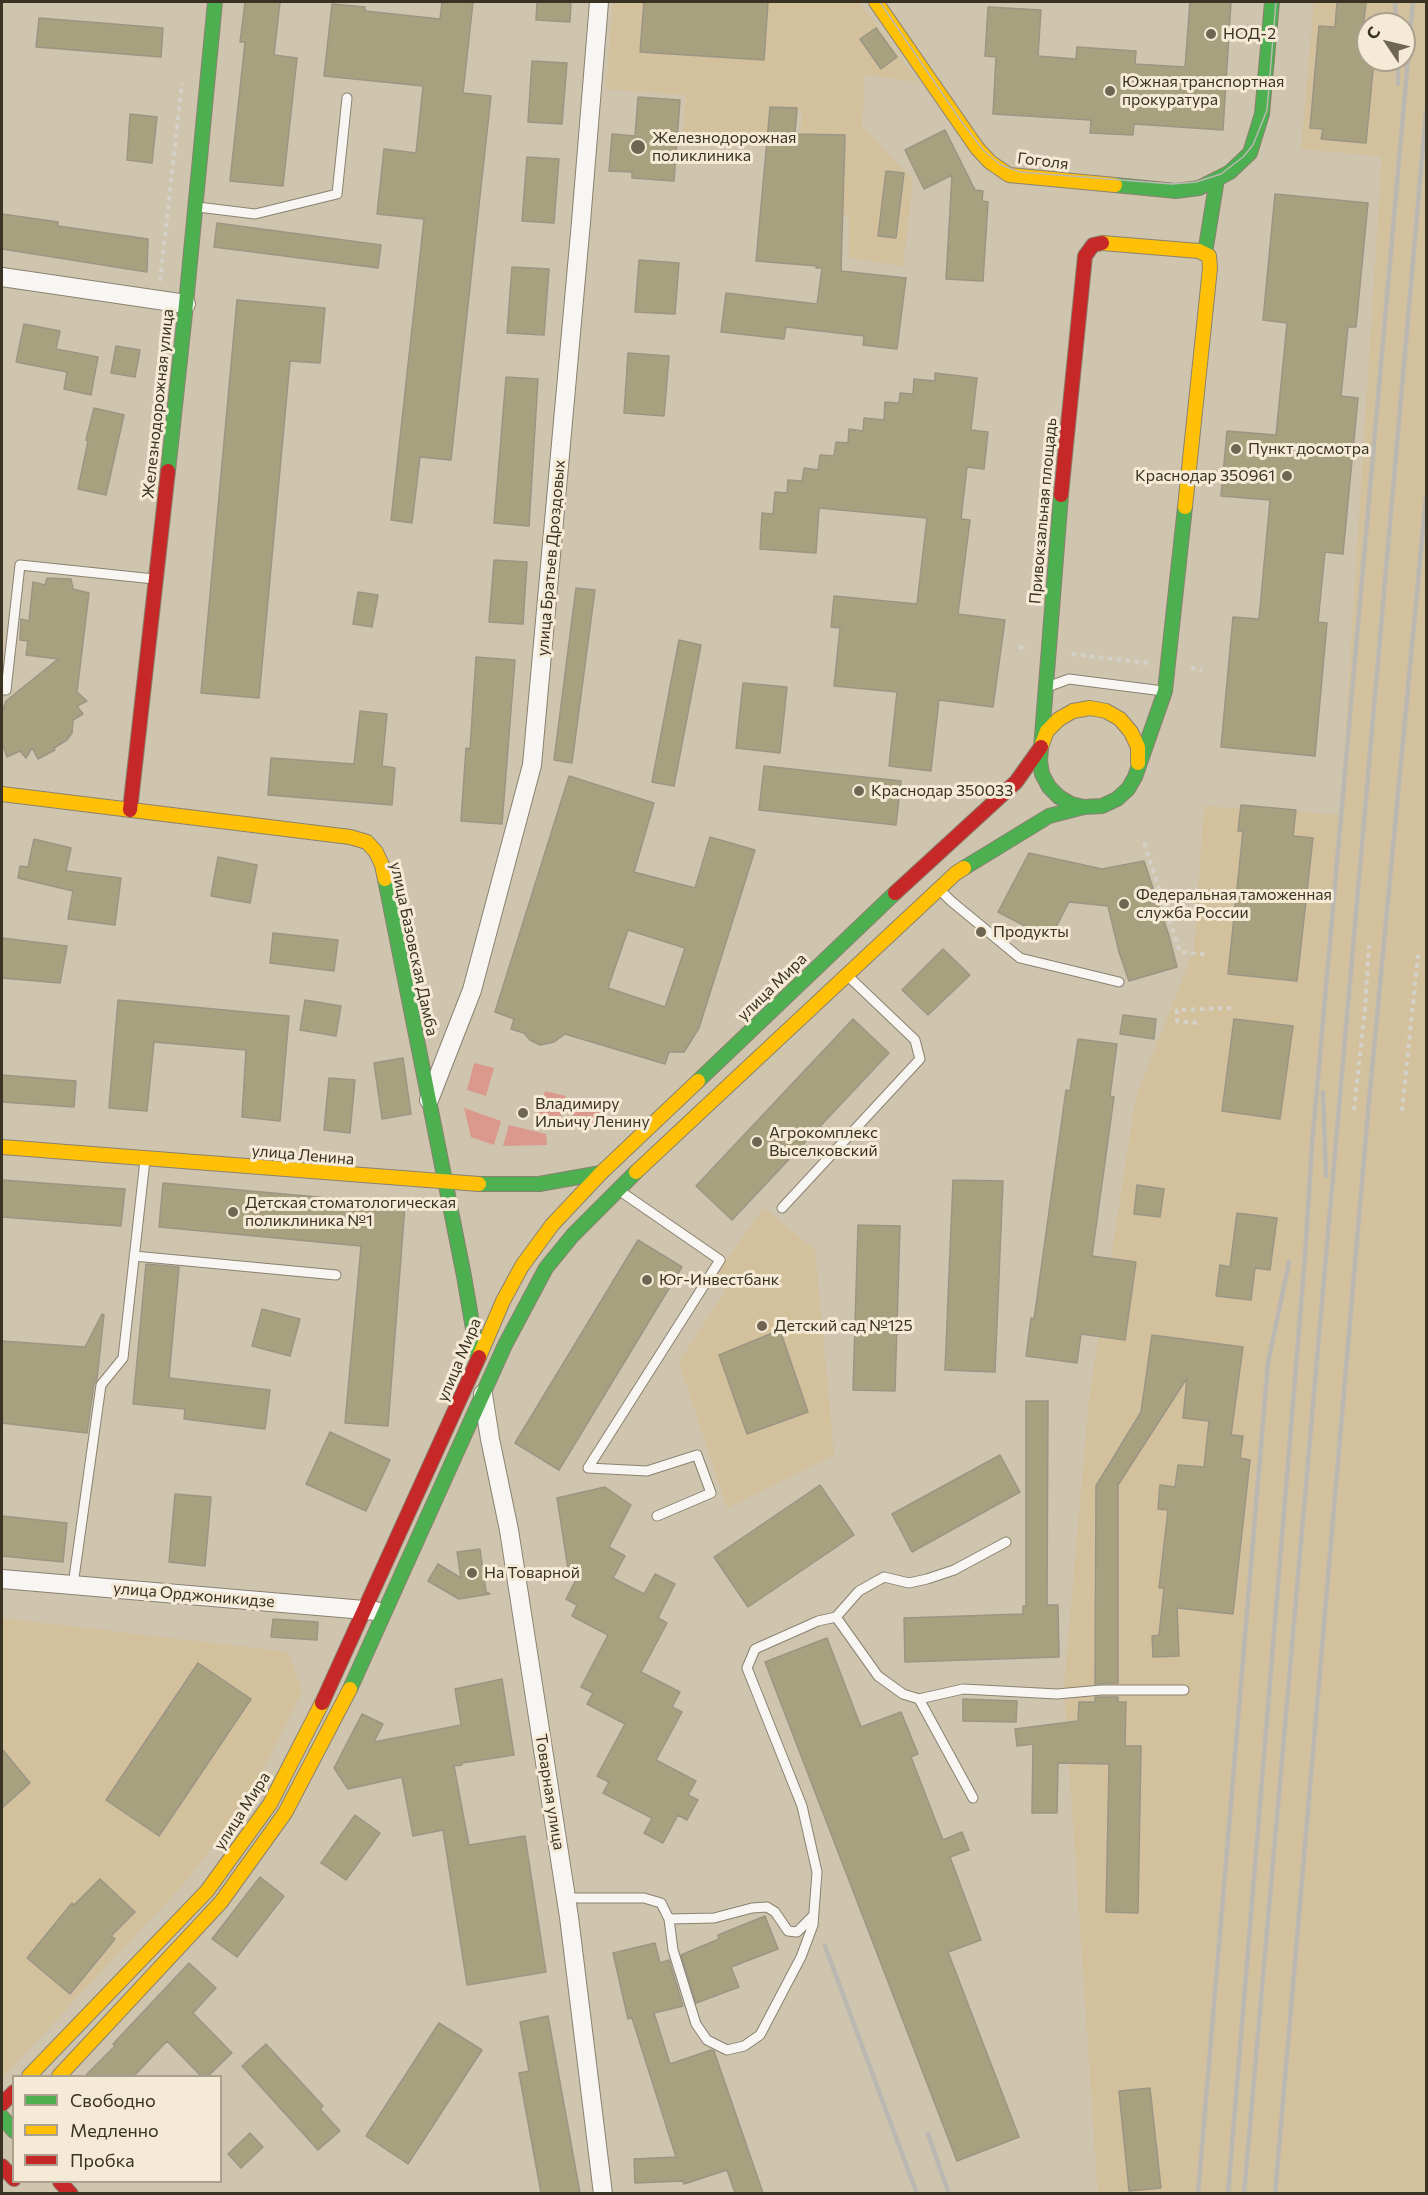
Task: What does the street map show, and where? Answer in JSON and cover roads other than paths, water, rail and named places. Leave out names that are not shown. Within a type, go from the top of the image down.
[{"type":"street","name":"Железнодорожная улица","points":[[130,810],[186,303],[215,2]]},
{"type":"street","name":"улица Братьев Дроздовых","points":[[429,1100],[472,990],[532,765],[599,2]]},
{"type":"street","name":"Гоголя","points":[[876,2],[977,148],[990,162],[1009,175],[1176,191],[1199,188],[1217,179]]},
{"type":"street","points":[[1138,764],[1138,747],[1131,732],[1120,719],[1106,711],[1090,708],[1073,711],[1059,719],[1047,731],[1041,747],[1042,774],[1049,787],[1059,797],[1071,804],[1084,807],[1102,806],[1117,799],[1128,789],[1135,777],[1165,691],[1210,268],[1210,261],[1205,253],[1217,179],[1250,153],[1262,114],[1272,2]]},
{"type":"street","name":"Привокзальная площадь","points":[[1041,747],[1066,435],[1086,256],[1093,245],[1104,243],[1205,253]]},
{"type":"street","points":[[2,277],[186,303]]},
{"type":"street","name":"улица Мира","points":[[30,2075],[207,1891],[270,1804],[313,1723],[366,1610],[503,1300],[522,1266],[552,1225],[601,1173],[937,853],[1016,782],[1041,747]]},
{"type":"street","name":"улица Базовская Дамба","points":[[2,794],[350,837],[368,842],[376,852],[381,866],[464,1276],[483,1394]]},
{"type":"street","name":"улица Мира","points":[[60,2075],[221,1902],[285,1813],[346,1698],[505,1345],[546,1268],[573,1235],[618,1189],[956,873],[1049,816],[1084,807]]},
{"type":"street","name":"улица Ленина","points":[[2,1147],[495,1185],[539,1184],[601,1173]]},
{"type":"street","name":"Товарная улица","points":[[483,1394],[508,1530],[566,1898],[603,2193]]},
{"type":"street","name":"улица Орджоникидзе","points":[[2,1580],[385,1612]]},
{"type":"street","points":[[2,2166],[12,2177]]},
{"type":"lane","points":[[195,206],[255,214],[337,194],[347,98]]},
{"type":"lane","points":[[2,690],[6,690],[20,565],[154,579]]},
{"type":"lane","points":[[1046,687],[1069,679],[1165,691]]},
{"type":"lane","points":[[939,888],[951,901],[1020,958],[1119,982]]},
{"type":"lane","points":[[782,1208],[920,1059],[915,1040],[846,974]]},
{"type":"lane","points":[[73,1585],[101,1385],[123,1358],[145,1159]]},
{"type":"lane","points":[[618,1189],[639,1206],[720,1260],[588,1468],[647,1471],[697,1455],[711,1493],[657,1515]]},
{"type":"lane","points":[[134,1256],[336,1275]]},
{"type":"lane","points":[[566,1898],[644,1898],[661,1903],[669,1919],[673,1950],[696,2024],[707,2040],[727,2050],[744,2046],[760,2035],[801,1957],[813,1925],[817,1872],[802,1806],[747,1668],[755,1649],[818,1621],[836,1617],[859,1591],[884,1577],[909,1583],[927,1579],[954,1570],[1006,1542]]},
{"type":"lane","points":[[836,1617],[878,1677],[903,1694],[919,1699],[963,1689],[1057,1694],[1101,1690],[1184,1690]]},
{"type":"lane","points":[[919,1699],[974,1798]]},
{"type":"lane","points":[[669,1919],[714,1918],[752,1908],[766,1907],[774,1912],[788,1931],[797,1932],[813,1916]]},
{"type":"tram line","points":[[880,2],[961,121],[984,151],[1001,165],[1020,172],[1172,184],[1196,182],[1221,174],[1243,157],[1253,145],[1267,110],[1276,2]]},
{"type":"railway","points":[[1395,2],[1395,12]]},
{"type":"railway","points":[[1228,2194],[1305,1256],[1312,1145],[1413,2]]},
{"type":"railway","points":[[1398,72],[1398,84]]},
{"type":"railway","points":[[1244,2194],[1426,112]]},
{"type":"railway","points":[[1275,2194],[1368,1112],[1426,497]]},
{"type":"railway","points":[[1323,1092],[1326,1176]]},
{"type":"railway","points":[[1198,2194],[1268,1363],[1289,1262]]},
{"type":"railway","points":[[825,1946],[917,2194]]},
{"type":"railway","points":[[928,2134],[949,2194]]},
{"type":"place","name":"НОД-2","points":[[1211,34]]},
{"type":"place","name":"Южная транспортная прокуратура","points":[[1110,91]]},
{"type":"place","name":"Железнодорожная поликлиника","points":[[638,147]]},
{"type":"place","name":"Пункт досмотра","points":[[1236,449]]},
{"type":"place","name":"Краснодар 350961","points":[[1287,476]]},
{"type":"place","name":"Краснодар 350033","points":[[859,791]]},
{"type":"place","name":"Федеральная таможенная служба России","points":[[1124,904]]},
{"type":"place","name":"Продукты","points":[[981,932]]},
{"type":"place","name":"Владимиру Ильичу Ленину","points":[[523,1113]]},
{"type":"place","name":"Агрокомплекс Выселковский","points":[[757,1142]]},
{"type":"place","name":"Детская стоматологическая поликлиника №1","points":[[233,1212]]},
{"type":"place","name":"Юг-Инвестбанк","points":[[647,1280]]},
{"type":"place","name":"Детский сад №125","points":[[762,1326]]},
{"type":"place","name":"На Товарной","points":[[472,1573]]}]
